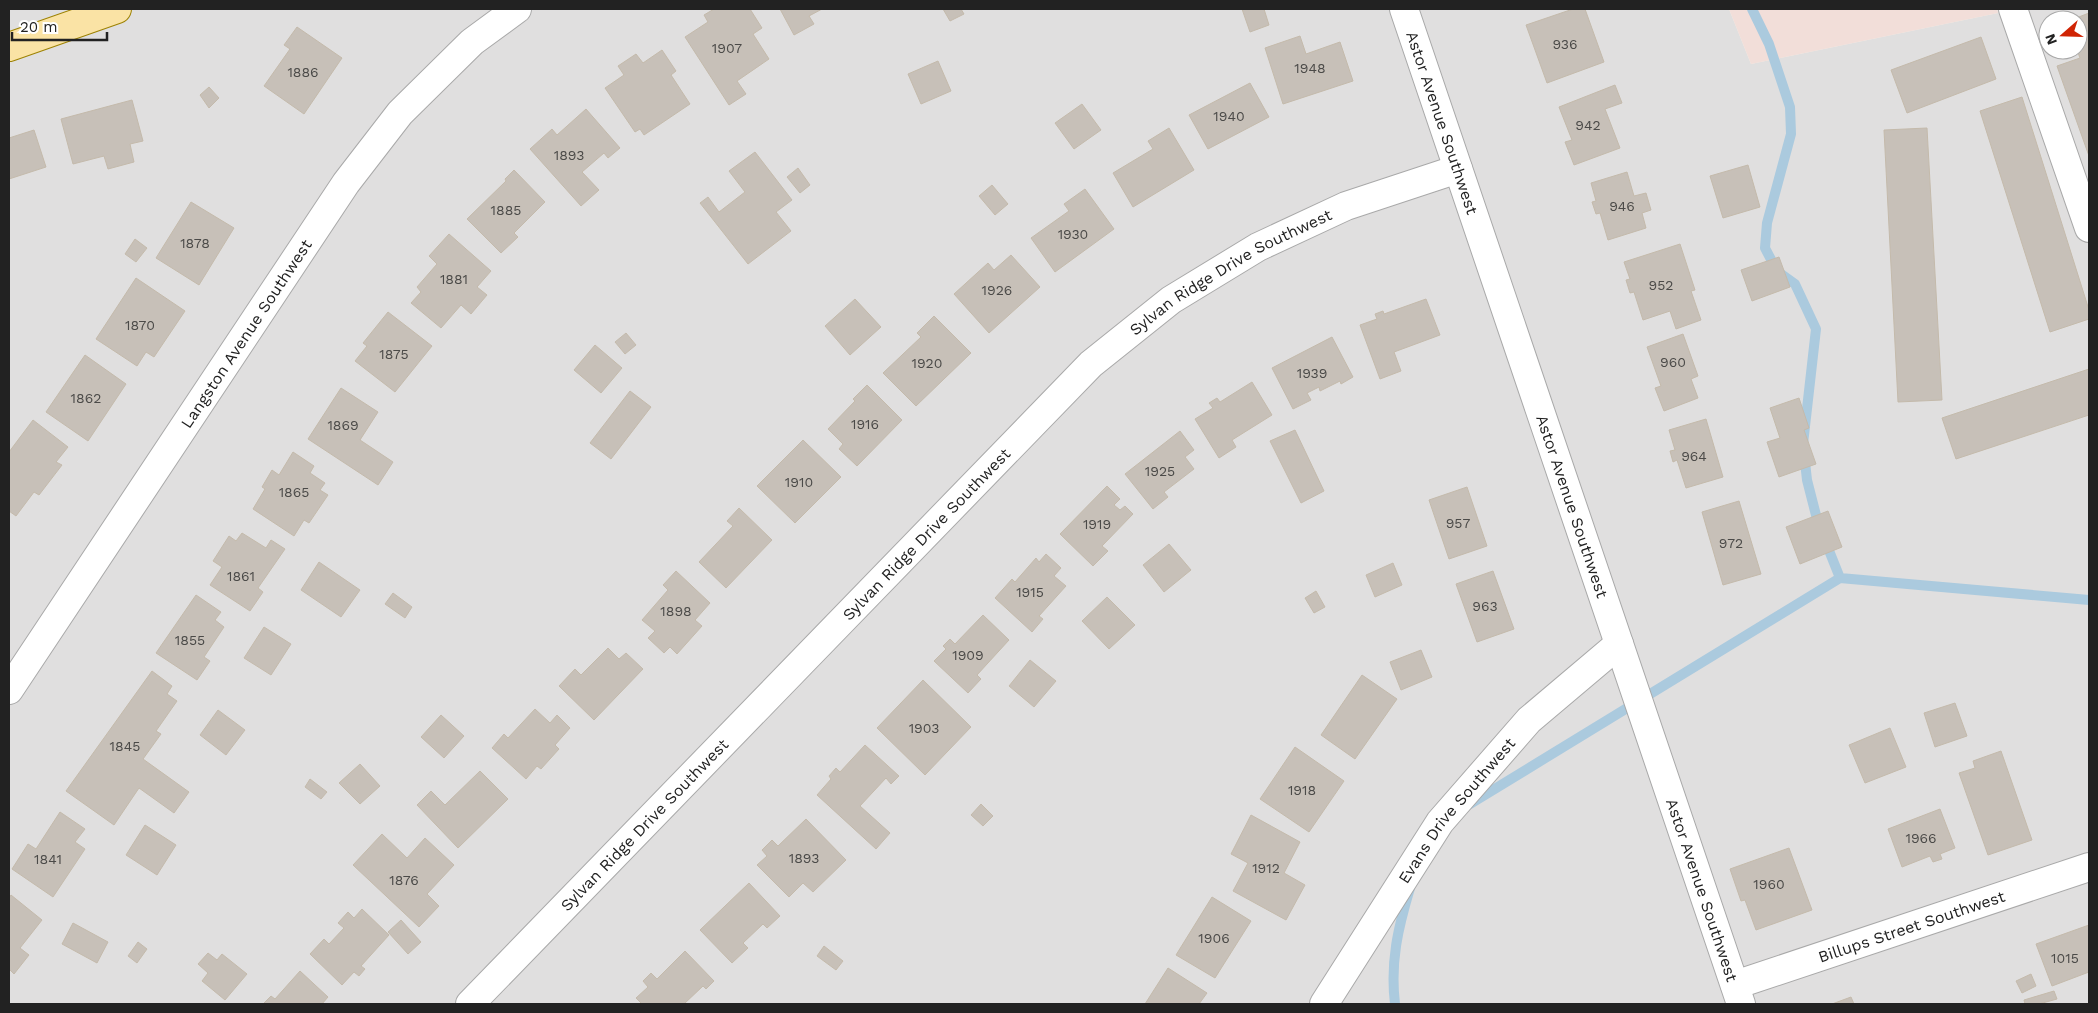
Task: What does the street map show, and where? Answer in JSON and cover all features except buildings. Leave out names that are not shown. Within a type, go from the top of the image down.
[{"type":"main road","points":[[9,47],[117,9]]},
{"type":"street","name":"Langston Avenue Southwest","points":[[9,690],[346,183],[400,113],[472,42],[517,9]]},
{"type":"street","name":"Astor Avenue Southwest","points":[[1404,9],[1738,994]]},
{"type":"street","points":[[2013,9],[2089,228]]},
{"type":"street","name":"Sylvan Ridge Drive Southwest","points":[[470,1004],[1091,364],[1171,300],[1258,247],[1346,206],[1458,169]]},
{"type":"street","name":"Evans Drive Southwest","points":[[1324,1004],[1440,822],[1530,720],[1619,644]]},
{"type":"street","name":"Billups Street Southwest","points":[[1738,994],[2089,867]]},
{"type":"shaded area","points":[[9,9],[1729,9],[1751,64],[1998,13],[1997,9],[2089,9],[2089,1004],[9,1004]]},
{"type":"shaded area","points":[[1729,9],[1997,9],[1998,13],[1751,64]]},
{"type":"waterway","points":[[1752,9],[1769,44],[1790,107],[1791,134],[1767,223],[1765,248],[1777,271],[1795,284],[1816,329],[1803,444],[1807,480],[1818,523],[1840,578]]},
{"type":"waterway","points":[[1470,804],[1840,578],[2089,600]]},
{"type":"waterway","points":[[1395,1004],[1394,959],[1410,888]]}]
